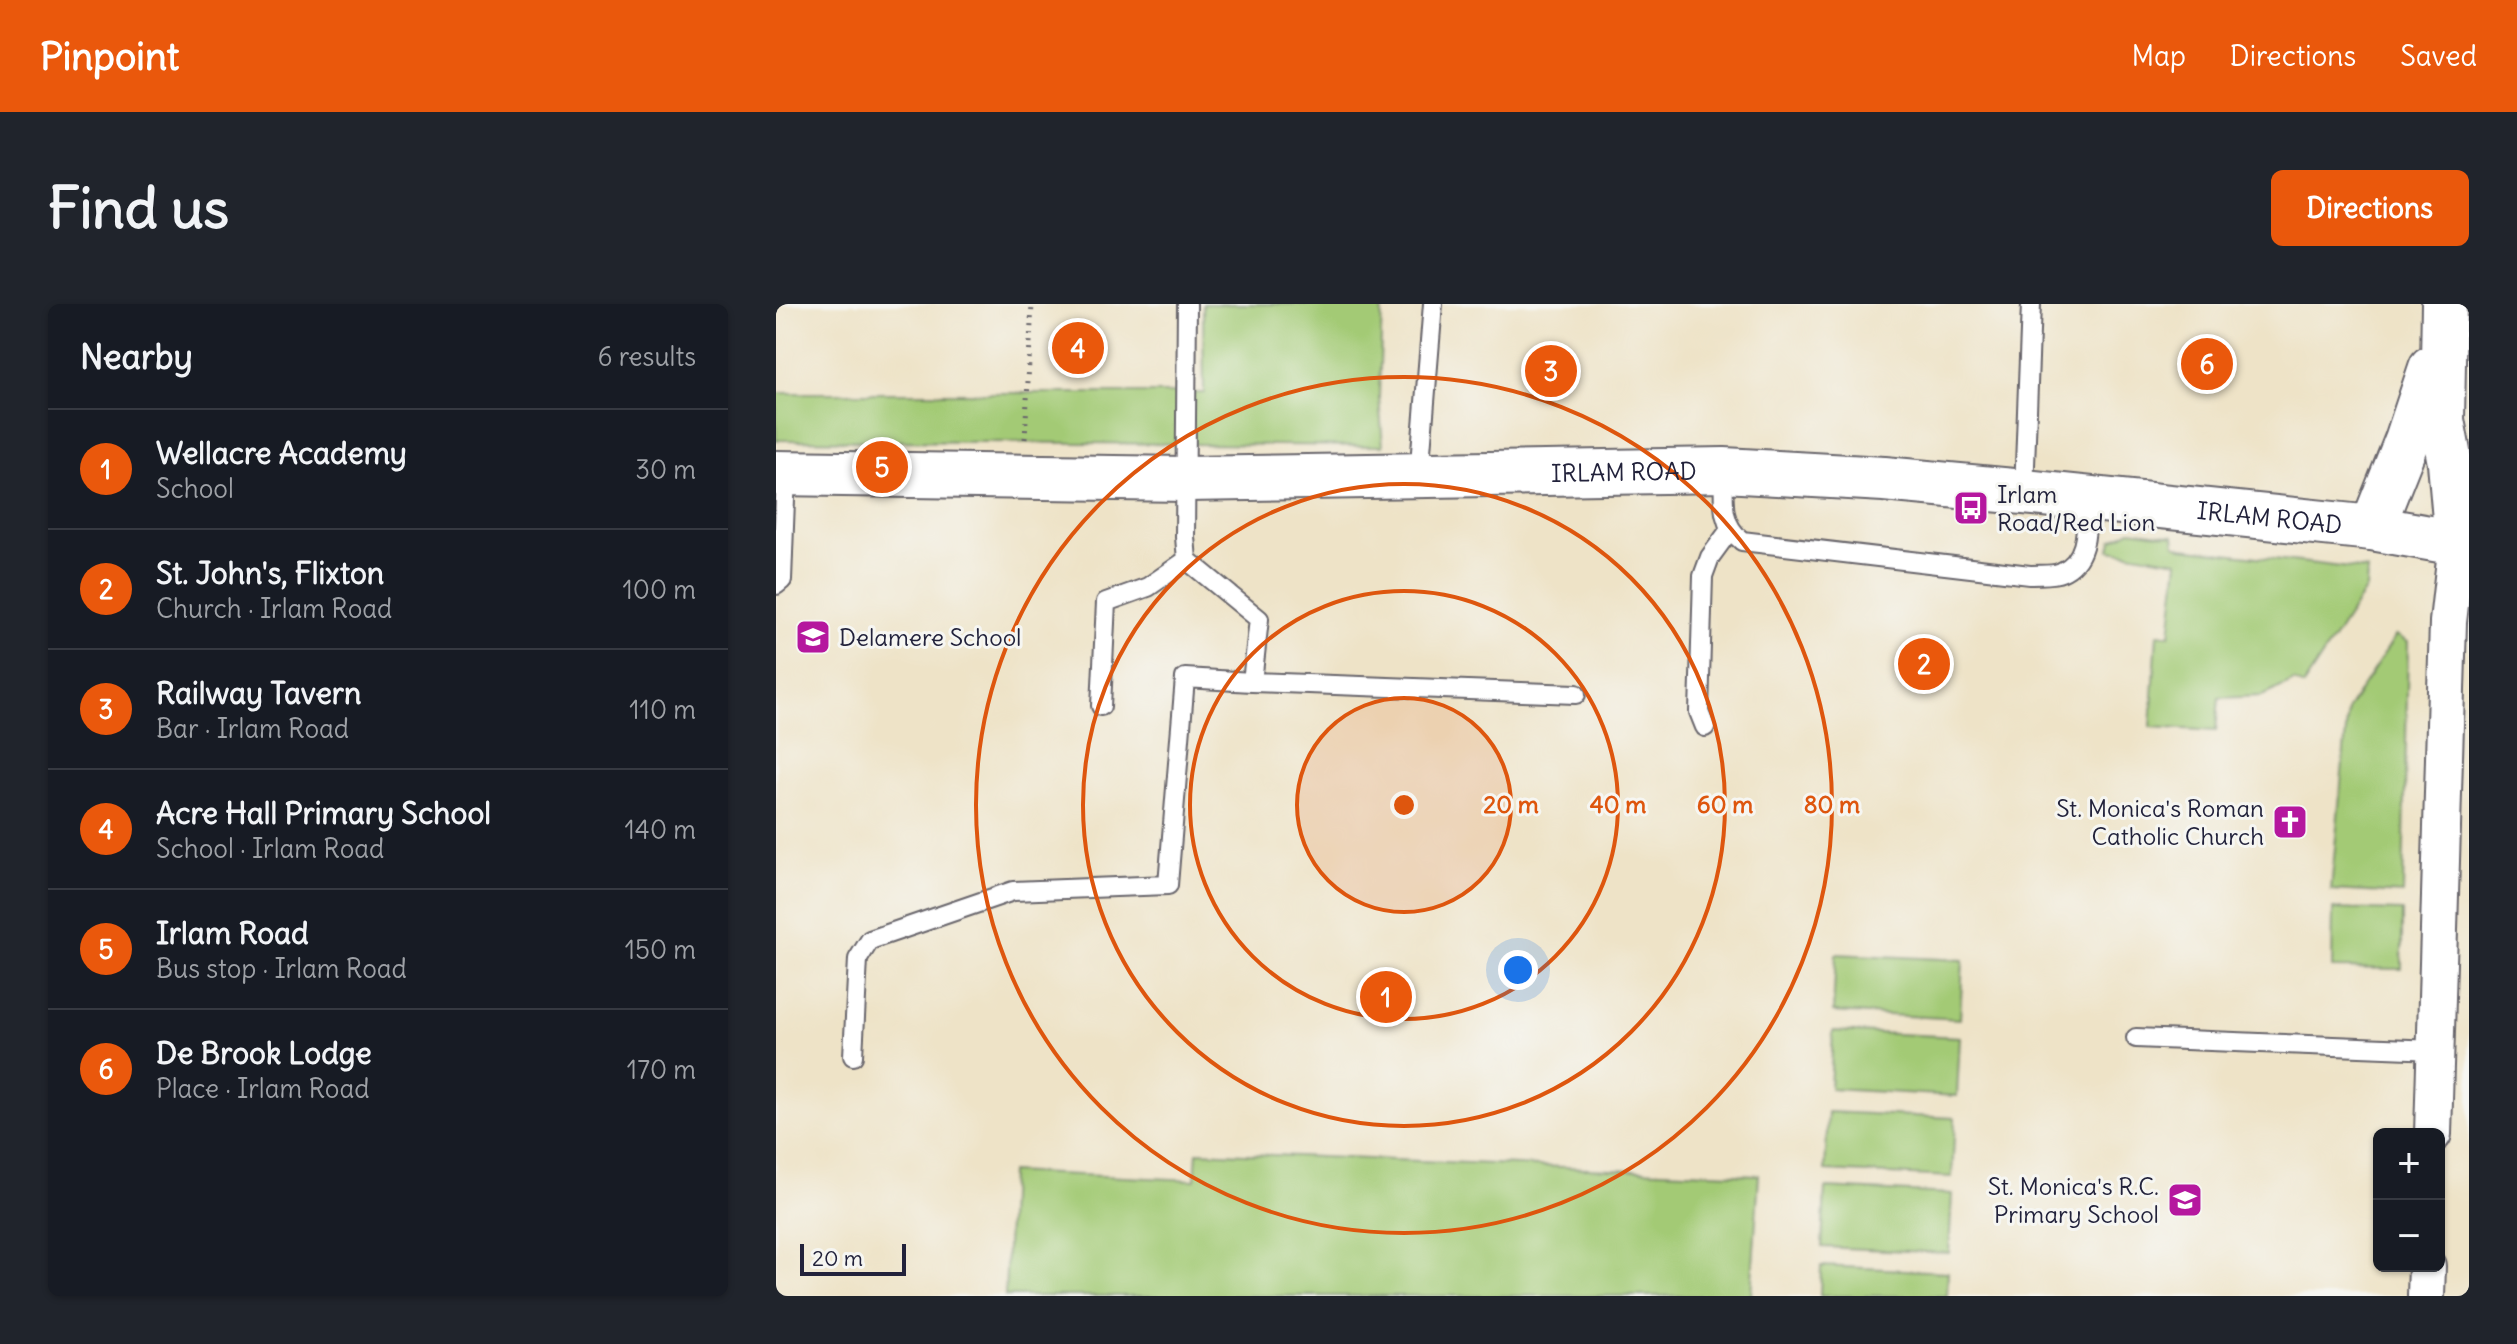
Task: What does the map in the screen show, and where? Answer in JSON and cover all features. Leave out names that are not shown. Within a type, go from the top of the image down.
[{"type":"street","points":[[2372,528],[2407,440],[2443,320]]},
{"type":"street","points":[[2433,1128],[2448,622],[2463,544],[2442,420],[2443,320]]},
{"type":"street","name":"IRLAM ROAD","points":[[781,473],[1186,479],[1724,470],[1884,479],[2024,492],[2372,528],[2463,544]]},
{"type":"street","points":[[2426,1296],[2427,1272]]},
{"type":"lane","points":[[1187,304],[1187,560],[1259,619],[1252,682]]},
{"type":"lane","points":[[1419,476],[1433,304]]},
{"type":"lane","points":[[2024,492],[2031,304]]},
{"type":"lane","points":[[1724,470],[1729,531],[1742,541],[2030,575],[2061,573],[2075,562],[2085,544],[2087,499]]},
{"type":"lane","points":[[776,585],[782,580],[781,473]]},
{"type":"lane","points":[[1705,727],[1699,712],[1703,576],[1710,557],[1729,531]]},
{"type":"lane","points":[[1101,706],[1106,602],[1148,587],[1187,560]]},
{"type":"lane","points":[[853,1056],[858,959],[870,940],[1013,891],[1168,885],[1185,678],[1576,694]]},
{"type":"lane","points":[[2136,1038],[2436,1050]]},
{"type":"path","points":[[1023,477],[1032,304]]},
{"type":"green space","points":[[1203,304],[1382,304],[1379,397],[1383,446],[776,440],[776,393],[1204,393]]},
{"type":"green space","points":[[2131,530],[2174,536],[2175,545],[2182,548],[2367,570],[2366,589],[2303,686],[2294,681],[2262,696],[2219,698],[2216,731],[2151,727],[2157,634],[2170,635],[2178,561],[2110,550],[2112,540]]},
{"type":"green space","points":[[2396,635],[2408,642],[2403,894],[2331,890],[2348,709]]},
{"type":"green space","points":[[2333,909],[2402,911],[2402,969],[2332,968]]},
{"type":"green space","points":[[1836,954],[1963,960],[1960,1019],[1833,1012]]},
{"type":"green space","points":[[1833,1031],[1960,1037],[1957,1096],[1830,1089]]},
{"type":"green space","points":[[1828,1112],[1955,1118],[1952,1177],[1825,1171]]},
{"type":"green space","points":[[1197,1152],[1759,1175],[1751,1296],[1005,1296],[1010,1172],[1195,1180]]},
{"type":"green space","points":[[1825,1188],[1952,1194],[1949,1253],[1822,1247]]},
{"type":"green space","points":[[1821,1266],[1948,1272],[1947,1296],[1820,1296]]},
{"type":"place","name":"Acre Hall Primary School","points":[[1078,348]]},
{"type":"place","name":"De Brook Lodge","points":[[2207,364]]},
{"type":"place","name":"Railway Tavern","points":[[1551,371]]},
{"type":"place","name":"Irlam Road","points":[[882,467]]},
{"type":"place","name":"Irlam Road/Red Lion","points":[[1971,508]]},
{"type":"place","name":"Delamere School","points":[[813,637]]},
{"type":"place","name":"St. John's, Flixton","points":[[1924,664]]},
{"type":"place","name":"St. Monica's Roman Catholic Church","points":[[2290,822]]},
{"type":"place","name":"Wellacre Academy","points":[[1386,997]]},
{"type":"place","name":"St. Monica's R.C. Primary School","points":[[2185,1200]]}]
